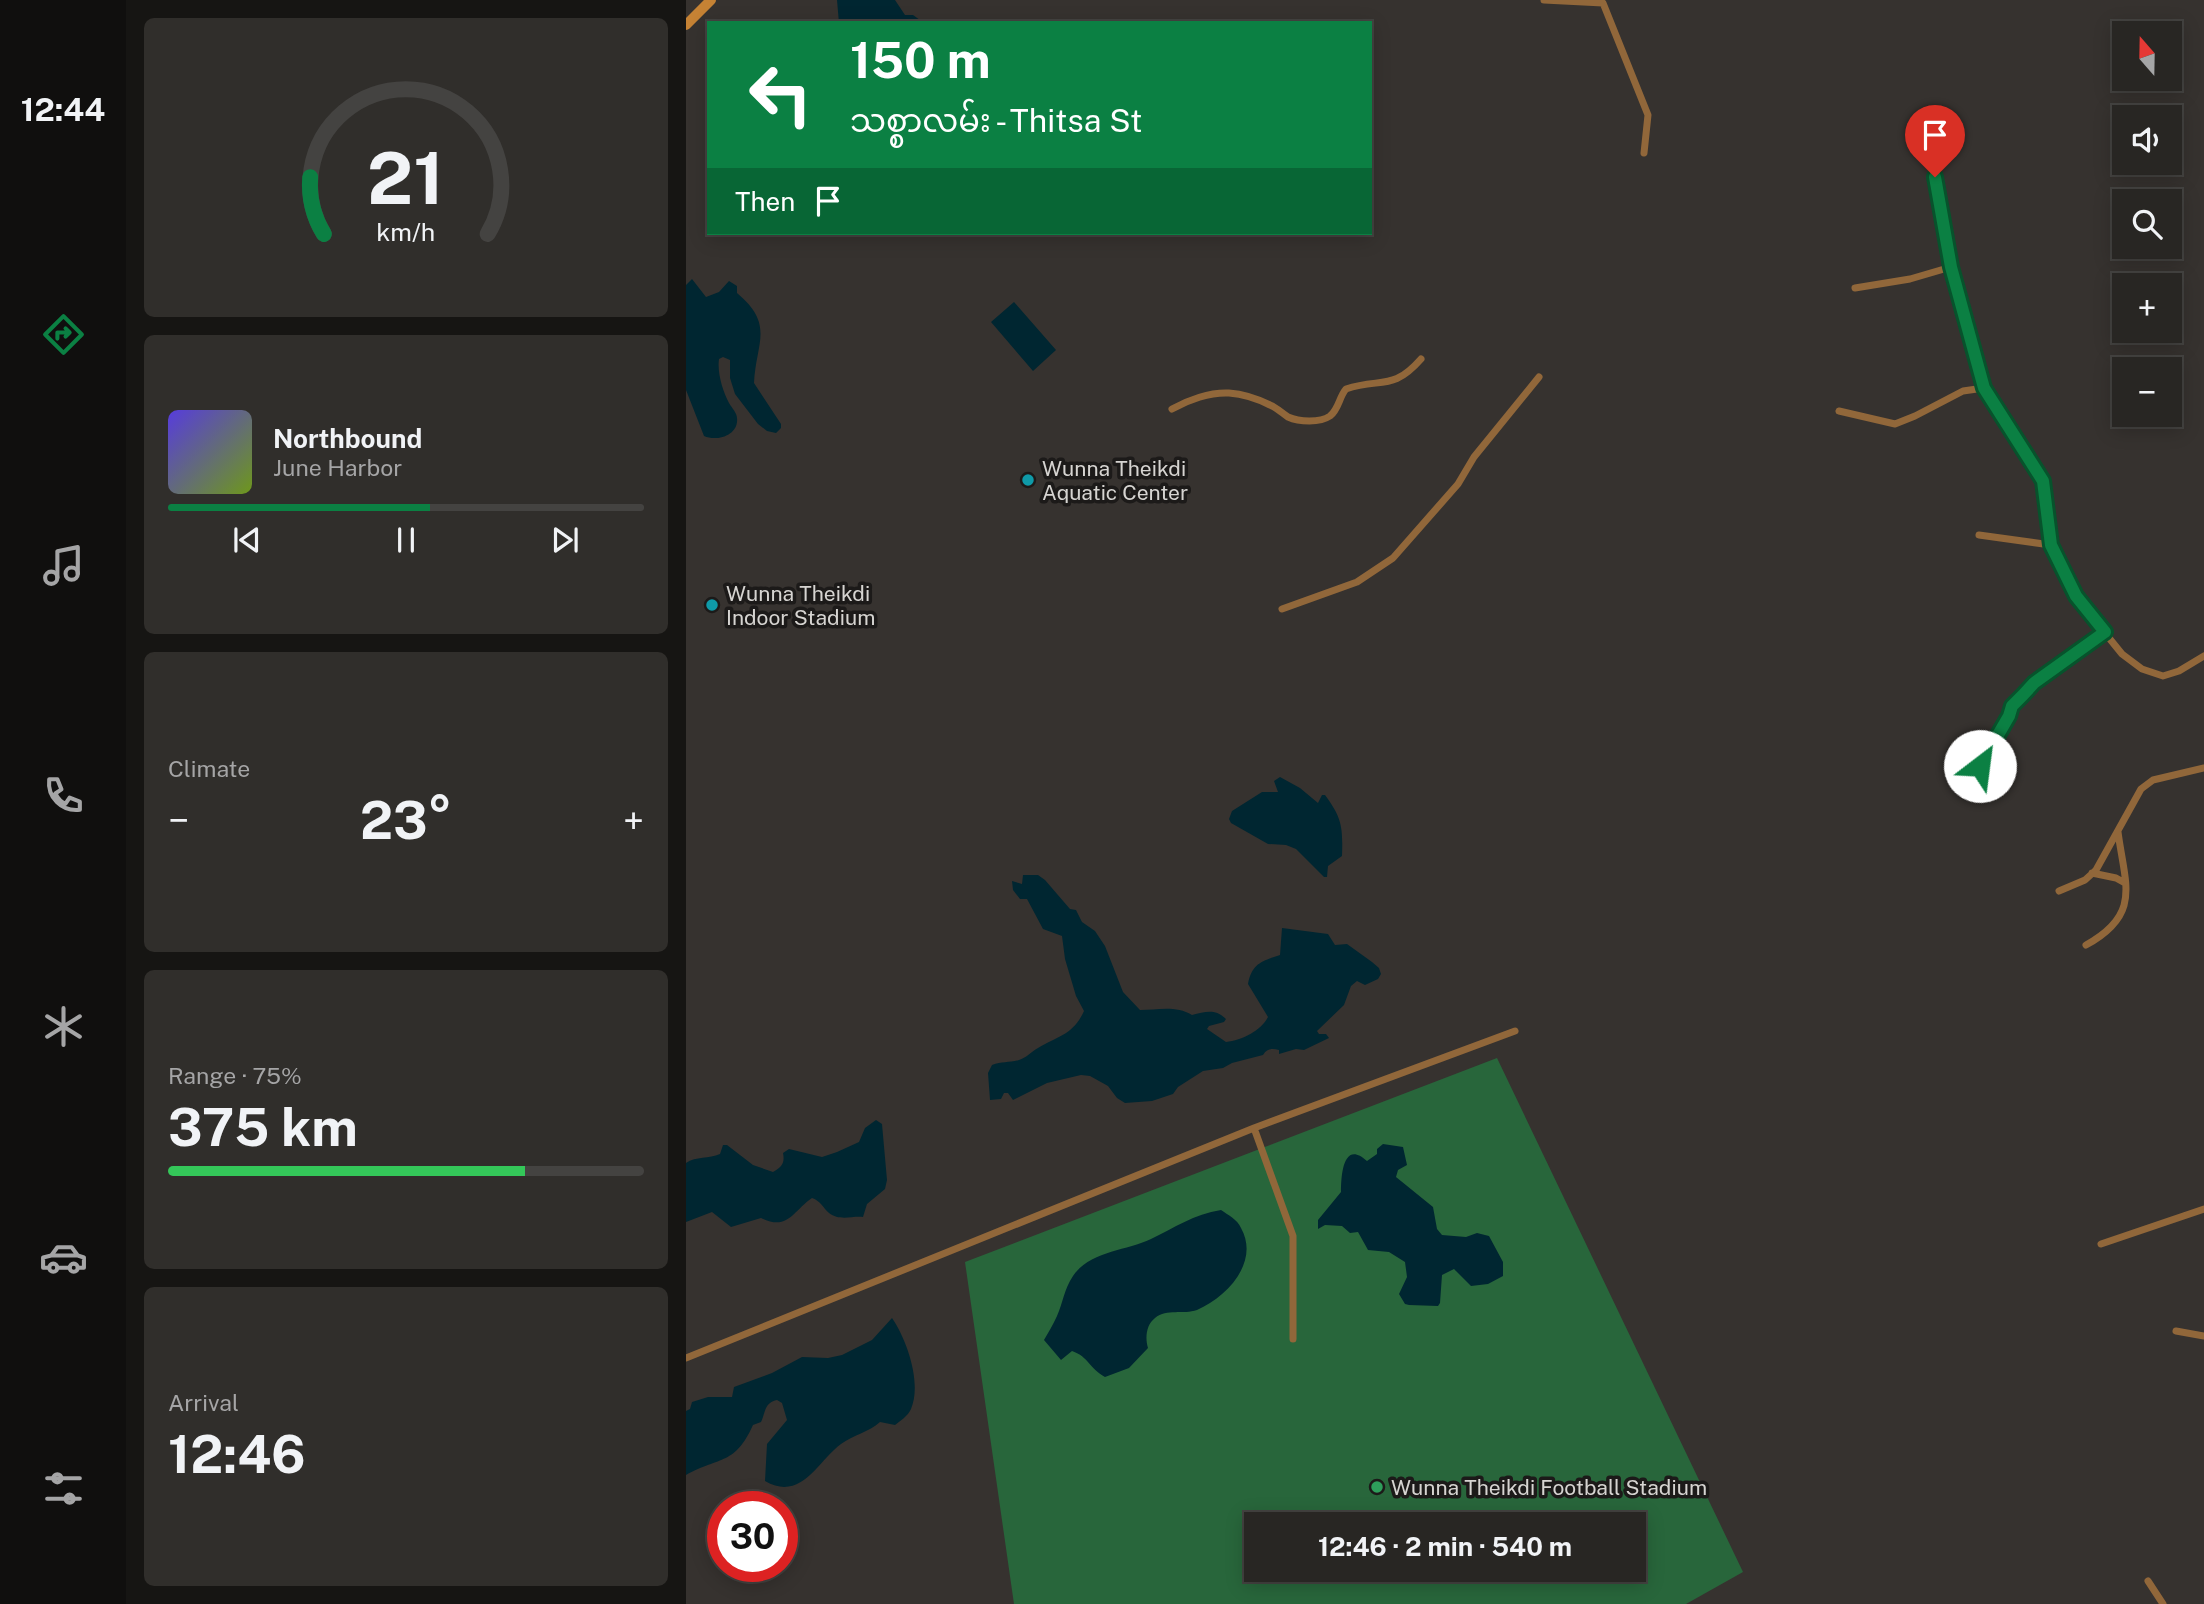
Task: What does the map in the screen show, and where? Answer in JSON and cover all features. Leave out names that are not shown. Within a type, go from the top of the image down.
[{"type":"street","points":[[686,25],[711,0]]},
{"type":"street","points":[[1544,0],[1602,3],[1648,115],[1644,153]]},
{"type":"street","points":[[1935,177],[1951,267],[1984,388],[2043,481],[2051,545],[2076,596],[2122,654],[2141,668],[2163,676],[2179,671],[2204,656]]},
{"type":"street","points":[[1855,288],[1910,279],[1951,267]]},
{"type":"street","points":[[1172,409],[1189,400],[1228,393],[1251,397],[1273,406],[1290,418],[1317,420],[1329,417],[1337,408],[1340,396],[1346,388],[1393,382],[1408,374],[1421,359]]},
{"type":"street","points":[[1282,609],[1357,582],[1394,558],[1458,484],[1474,457],[1539,377]]},
{"type":"street","points":[[1839,411],[1895,424],[1963,391],[1984,388]]},
{"type":"street","points":[[1979,535],[2051,545]]},
{"type":"street","points":[[1980,766],[2012,706],[2026,691],[2105,632]]},
{"type":"street","points":[[2059,891],[2070,888],[2092,873],[2105,856],[2136,796],[2148,784],[2161,778],[2204,768]]},
{"type":"street","points":[[2086,945],[2112,926],[2126,905],[2118,831]]},
{"type":"street","points":[[2092,873],[2116,878],[2125,883]]},
{"type":"street","points":[[686,1357],[1254,1128],[1515,1031]]},
{"type":"street","points":[[1254,1128],[1293,1236],[1293,1339]]},
{"type":"street","points":[[2101,1244],[2204,1209]]},
{"type":"street","points":[[2176,1331],[2204,1336]]},
{"type":"street","points":[[2148,1581],[2164,1604]]},
{"type":"green space","name":"Wunna Theikdi Football Stadium","points":[[1497,1058],[1743,1572],[1686,1604],[1014,1604],[965,1262]]},
{"type":"water","points":[[837,0],[895,0],[905,15],[913,15],[921,21],[839,21]]},
{"type":"water","points":[[692,279],[706,297],[719,292],[729,281],[737,286],[737,293],[756,315],[760,335],[754,383],[781,424],[776,433],[767,431],[758,424],[735,394],[730,378],[730,360],[723,357],[719,359],[720,376],[727,399],[736,414],[737,424],[726,436],[704,436],[686,390],[686,285]]},
{"type":"water","points":[[1014,302],[1056,350],[1033,371],[991,322]]},
{"type":"water","points":[[1280,777],[1300,788],[1318,803],[1322,795],[1325,795],[1335,810],[1342,830],[1342,856],[1328,866],[1327,877],[1296,849],[1286,845],[1268,844],[1231,823],[1229,819],[1232,811],[1262,792],[1278,792],[1274,781]]},
{"type":"water","points":[[1023,875],[1038,875],[1045,880],[1070,909],[1076,910],[1082,922],[1095,931],[1105,946],[1123,992],[1140,1010],[1173,1009],[1192,1015],[1218,1013],[1226,1019],[1224,1022],[1207,1029],[1226,1042],[1250,1034],[1261,1027],[1268,1017],[1248,984],[1255,967],[1280,955],[1282,928],[1328,934],[1335,945],[1347,944],[1379,968],[1381,974],[1378,979],[1365,985],[1357,981],[1351,986],[1344,1005],[1317,1031],[1329,1038],[1304,1050],[1296,1049],[1279,1054],[1279,1050],[1274,1049],[1223,1068],[1203,1071],[1178,1087],[1173,1094],[1152,1101],[1125,1103],[1117,1098],[1108,1086],[1090,1076],[1081,1075],[1047,1083],[1013,1100],[1008,1093],[1004,1093],[1001,1099],[990,1100],[988,1073],[992,1065],[1024,1058],[1070,1030],[1084,1011],[1076,996],[1065,959],[1062,936],[1043,929],[1027,899],[1020,899],[1013,890],[1012,881],[1022,884]]},
{"type":"water","points":[[876,1120],[882,1124],[887,1180],[885,1189],[867,1204],[863,1217],[841,1218],[827,1211],[812,1198],[784,1221],[761,1218],[731,1227],[712,1212],[686,1222],[686,1163],[720,1154],[723,1145],[727,1145],[753,1165],[773,1172],[782,1164],[783,1153],[789,1149],[822,1157],[837,1152],[859,1142],[865,1128]]},
{"type":"water","points":[[1383,1144],[1403,1147],[1407,1165],[1398,1170],[1396,1177],[1433,1207],[1437,1229],[1442,1235],[1466,1237],[1477,1233],[1489,1236],[1503,1262],[1503,1276],[1488,1284],[1471,1286],[1454,1269],[1442,1275],[1438,1306],[1405,1304],[1399,1294],[1407,1277],[1405,1262],[1389,1252],[1368,1250],[1358,1232],[1350,1233],[1342,1226],[1325,1225],[1318,1229],[1318,1220],[1341,1192],[1343,1169],[1348,1157],[1359,1155],[1367,1161],[1377,1154],[1377,1149]]},
{"type":"water","points":[[1221,1210],[1237,1222],[1246,1241],[1243,1265],[1237,1277],[1219,1296],[1197,1310],[1170,1312],[1155,1318],[1147,1332],[1148,1348],[1129,1368],[1105,1377],[1082,1356],[1072,1351],[1061,1360],[1044,1340],[1057,1316],[1070,1281],[1089,1261],[1151,1239],[1193,1218]]},
{"type":"water","points":[[892,1318],[908,1350],[915,1387],[911,1409],[895,1425],[880,1422],[841,1444],[799,1483],[789,1487],[778,1486],[765,1481],[767,1444],[787,1420],[782,1403],[777,1400],[768,1406],[761,1422],[753,1425],[740,1447],[733,1453],[686,1475],[686,1411],[690,1409],[692,1402],[708,1397],[732,1397],[734,1387],[772,1373],[802,1357],[828,1358],[842,1355],[872,1340]]},
{"type":"place","name":"Wunna Theikdi Aquatic Center","points":[[1028,480]]},
{"type":"place","name":"Wunna Theikdi Indoor Stadium","points":[[712,605]]},
{"type":"place","name":"Wunna Theikdi Football Stadium","points":[[1377,1487]]},
{"type":"route","points":[[1935,177],[1951,267],[1984,388],[2043,481],[2051,545],[2076,596],[2105,632],[2034,683],[2012,706],[1980,766]]}]
